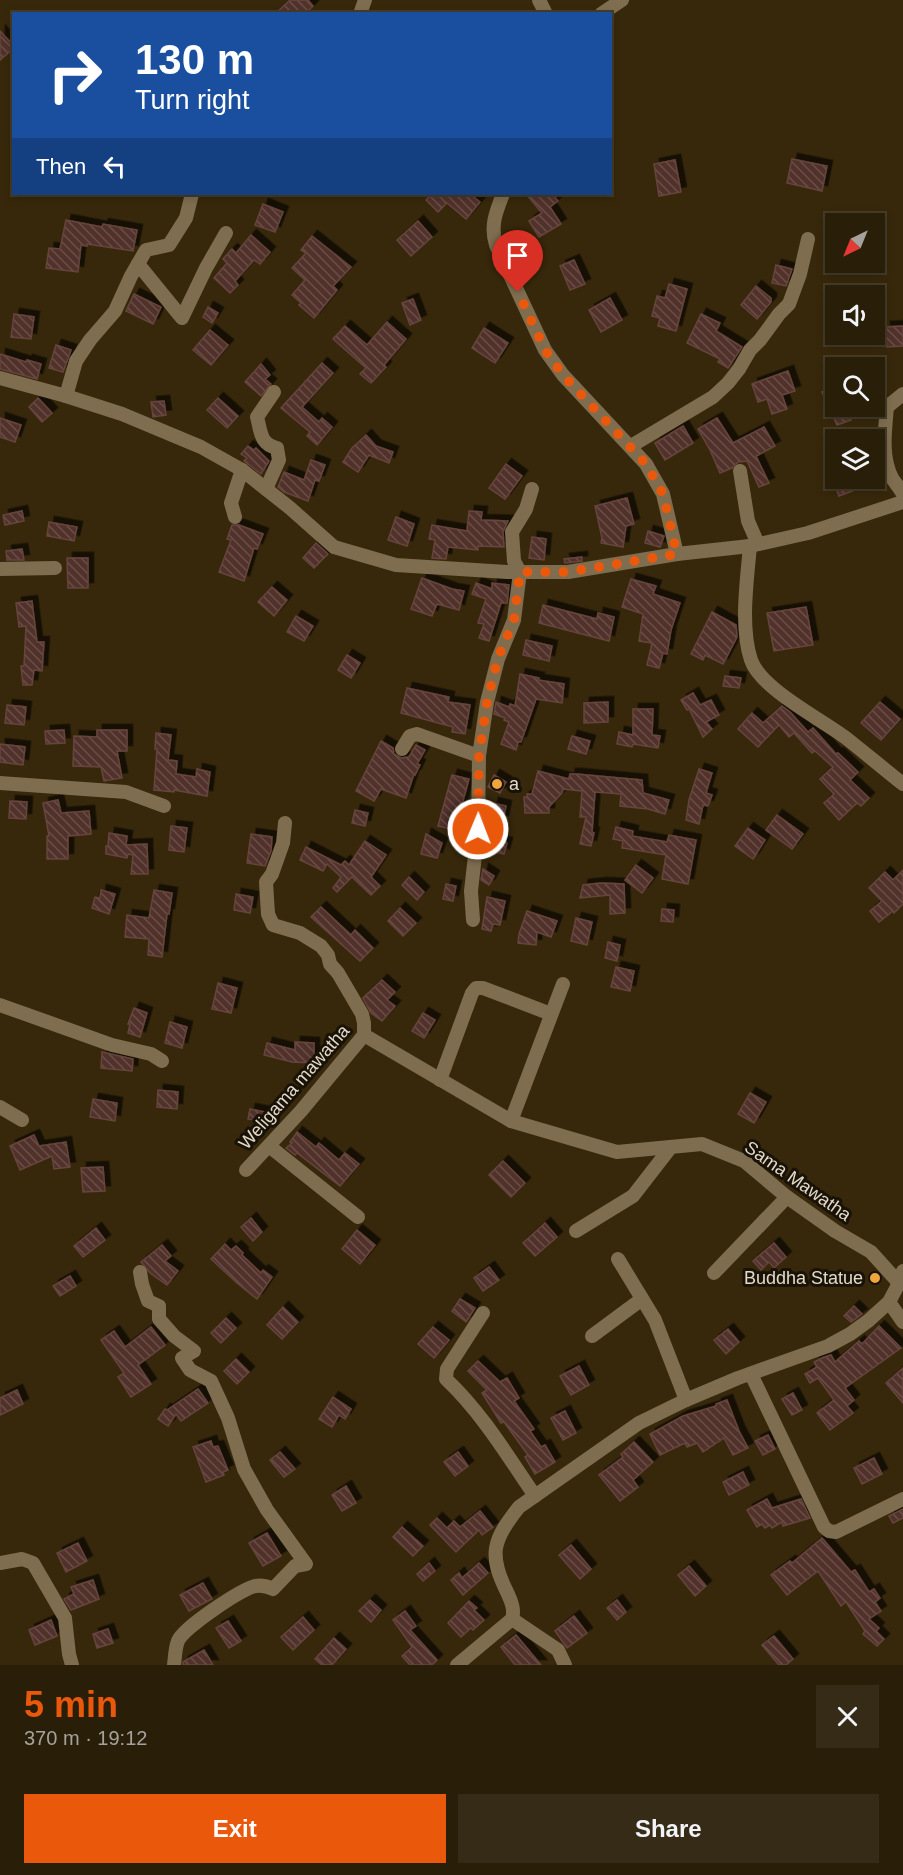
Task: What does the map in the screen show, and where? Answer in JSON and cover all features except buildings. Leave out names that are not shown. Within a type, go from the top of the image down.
[{"type":"street","points":[[604,12],[622,0]]},
{"type":"street","points":[[66,396],[76,361],[90,340],[115,311],[146,250],[170,245],[186,218],[192,195]]},
{"type":"street","points":[[503,195],[494,218],[492,234],[545,350],[563,375],[646,464],[663,494],[677,554]]},
{"type":"street","points":[[138,264],[182,318],[226,233]]},
{"type":"street","points":[[631,446],[713,397],[728,383],[750,350],[789,304],[800,274],[808,239]]},
{"type":"street","points":[[0,378],[122,414],[201,447],[242,470],[334,547],[396,565],[520,572],[568,572],[677,554],[754,545],[808,533],[903,502]]},
{"type":"street","points":[[266,489],[279,460],[277,448],[268,446],[262,440],[257,417],[274,392]]},
{"type":"street","points":[[903,394],[887,407],[885,450],[892,478],[903,494]]},
{"type":"street","points":[[235,517],[231,503],[242,470]]},
{"type":"street","points":[[740,471],[754,545],[746,620],[747,646],[752,663],[763,679],[845,738],[903,784]]},
{"type":"street","points":[[473,920],[471,891],[478,829],[479,756],[487,702],[498,658],[514,620],[520,572],[514,561],[512,532],[526,509],[532,489]]},
{"type":"street","points":[[0,569],[55,568]]},
{"type":"street","points":[[402,749],[410,736],[417,734],[479,756]]},
{"type":"street","points":[[0,783],[126,792],[164,806]]},
{"type":"street","name":"Weligama mawatha","points":[[246,1170],[301,1111],[364,1035],[362,1014],[321,946],[300,933],[273,925],[268,914],[266,882],[272,874],[283,843],[285,823]]},
{"type":"street","points":[[511,1121],[563,984]]},
{"type":"street","points":[[440,1080],[472,993],[476,988],[483,988],[551,1014]]},
{"type":"street","points":[[0,1005],[112,1045],[151,1054],[162,1061]]},
{"type":"street","name":"Sama Mawatha","points":[[364,1035],[511,1121],[617,1152],[702,1144],[744,1161],[787,1197],[835,1231],[871,1252],[901,1277]]},
{"type":"street","points":[[0,1107],[22,1120]]},
{"type":"street","points":[[269,1146],[358,1217]]},
{"type":"street","points":[[576,1231],[633,1196],[671,1147]]},
{"type":"street","points":[[714,1273],[787,1197]]},
{"type":"street","points":[[618,1259],[655,1320],[686,1400]]},
{"type":"street","points":[[140,1272],[148,1301],[159,1306],[159,1319],[174,1336],[194,1351],[182,1358],[190,1370],[211,1381],[228,1418],[244,1469],[267,1510],[306,1564],[295,1566],[273,1589],[266,1586],[254,1586],[226,1601],[196,1622],[178,1641],[174,1665]]},
{"type":"street","points":[[458,1665],[512,1619],[513,1606],[501,1581],[494,1554],[506,1524],[519,1507],[639,1423],[738,1378],[828,1346],[850,1334],[889,1302],[901,1277]]},
{"type":"street","points":[[592,1336],[642,1299]]},
{"type":"street","points":[[889,1302],[903,1323]]},
{"type":"street","points":[[483,1313],[447,1369],[446,1379],[464,1396],[497,1439],[535,1496]]},
{"type":"street","points":[[751,1374],[824,1527],[836,1532],[903,1499]]},
{"type":"street","points":[[0,1563],[22,1559],[33,1563],[65,1618],[72,1665]]},
{"type":"street","points":[[512,1619],[558,1650],[565,1665]]},
{"type":"place","name":"a","points":[[497,784]]},
{"type":"place","name":"Buddha Statue","points":[[875,1278]]},
{"type":"route","points":[[478,829],[479,756],[487,702],[498,658],[514,620],[520,572],[568,572],[677,554],[663,494],[646,464],[563,375],[545,350],[518,292]]}]
